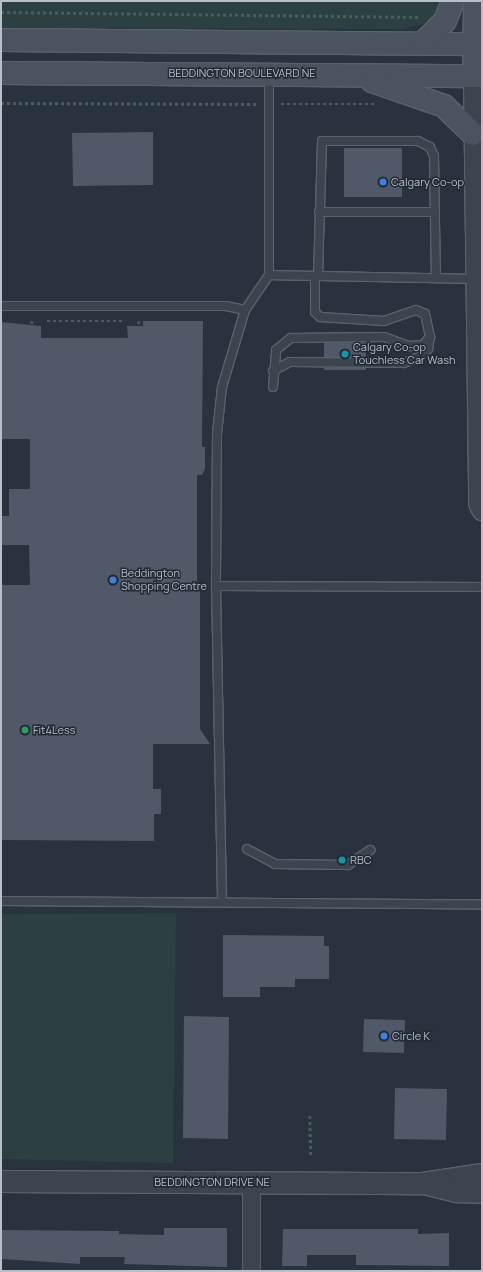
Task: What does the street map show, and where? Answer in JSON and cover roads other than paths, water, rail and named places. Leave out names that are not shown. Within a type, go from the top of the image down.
[{"type":"main road","points":[[423,42],[444,21],[453,1]]},
{"type":"main road","points":[[475,1],[478,44],[478,76]]},
{"type":"main road","points":[[1,40],[423,42],[478,44]]},
{"type":"main road","name":"BEDDINGTON BOULEVARD NE","points":[[1,73],[346,73],[478,76]]},
{"type":"main road","points":[[346,73],[428,98],[453,113],[473,134]]},
{"type":"street","points":[[478,76],[473,134],[479,503],[482,509]]},
{"type":"street","name":"BEDDINGTON DRIVE NE","points":[[1,1181],[423,1183],[482,1174]]},
{"type":"street","points":[[250,1271],[251,1182]]},
{"type":"street","name":"BEDDINGTON DRIVE NE","points":[[423,1183],[457,1191],[482,1192]]},
{"type":"lane","points":[[222,902],[216,586],[217,434],[226,363],[245,310],[269,276],[269,74]]},
{"type":"lane","points":[[273,371],[290,362],[404,363],[421,356],[428,349],[430,337],[425,314],[416,310],[384,321],[320,317],[315,312],[322,141],[418,141],[430,147],[434,156],[436,278]]},
{"type":"lane","points":[[319,212],[435,212]]},
{"type":"lane","points":[[269,276],[475,279]]},
{"type":"lane","points":[[1,306],[226,306],[245,310]]},
{"type":"lane","points":[[273,387],[273,371],[276,350],[291,338],[384,337],[409,346],[422,345],[430,337]]},
{"type":"lane","points":[[216,586],[482,587]]},
{"type":"lane","points":[[247,849],[275,864],[348,865],[370,850]]},
{"type":"lane","points":[[1,901],[482,904]]},
{"type":"place","name":"Calgary Co-op","points":[[383,182]]},
{"type":"place","name":"Calgary Co-op Touchless Car Wash","points":[[345,354]]},
{"type":"place","name":"Beddington Shopping Centre","points":[[113,580]]},
{"type":"place","name":"Fit4Less","points":[[25,730]]},
{"type":"place","name":"RBC","points":[[342,860]]},
{"type":"place","name":"Circle K","points":[[384,1036]]}]
